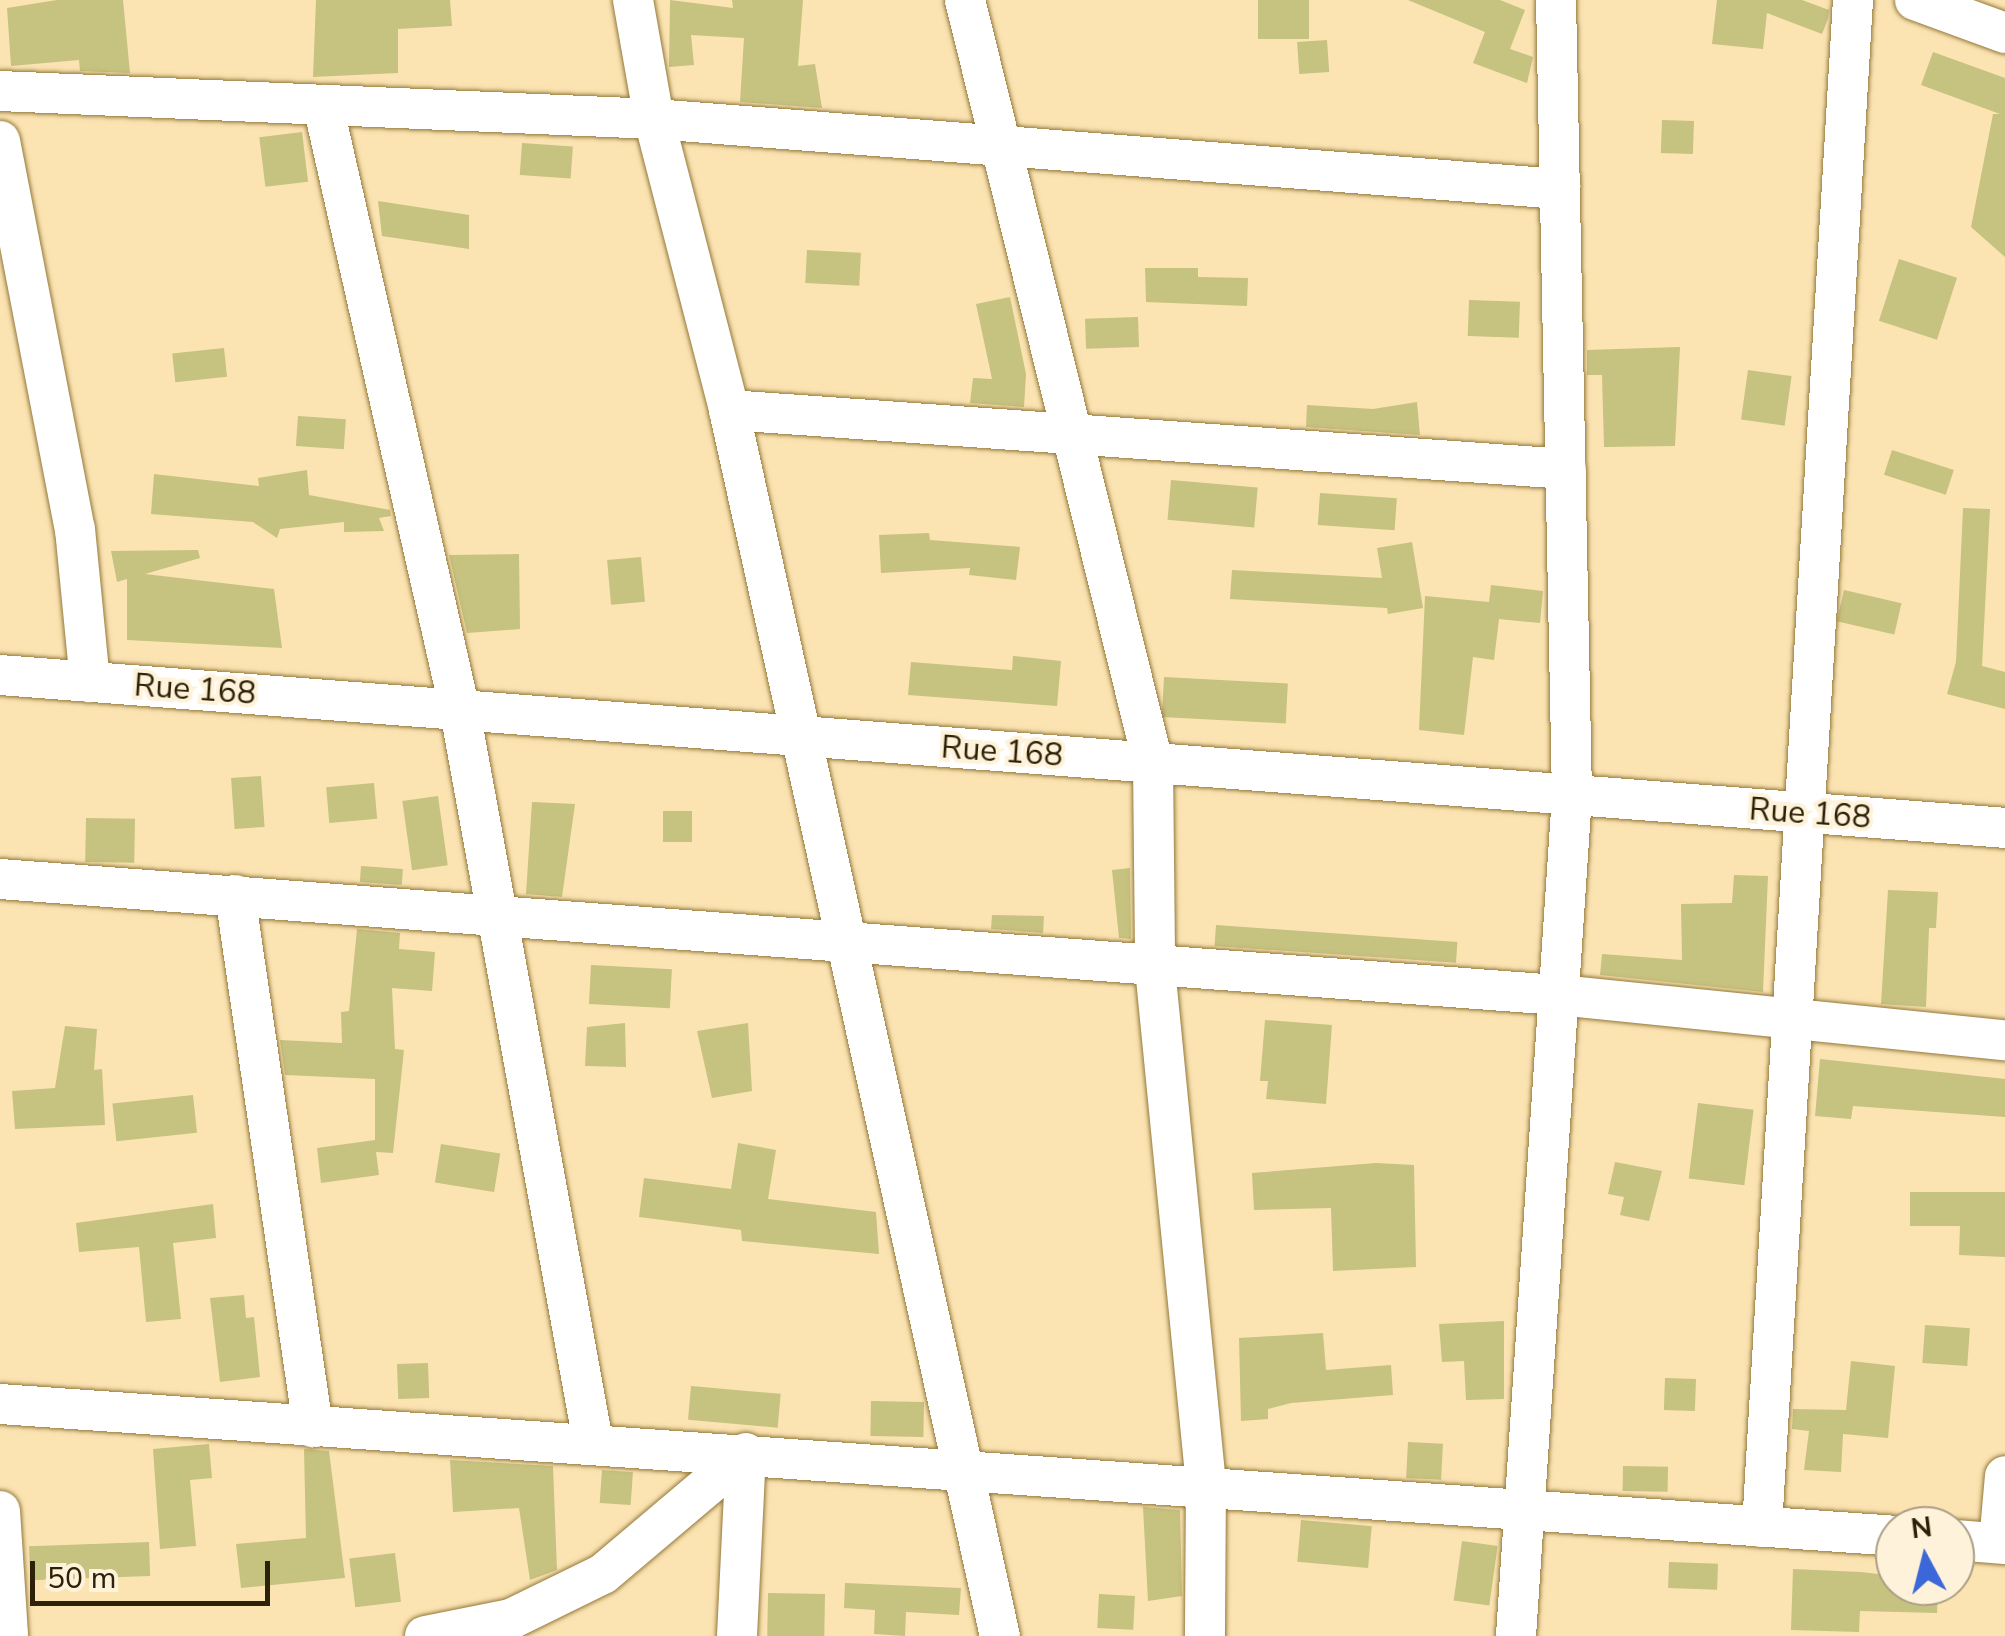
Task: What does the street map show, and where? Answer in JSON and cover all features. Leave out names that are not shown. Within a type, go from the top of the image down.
[{"type":"street","points":[[632,0],[654,119],[729,410],[1000,1636]]},
{"type":"street","points":[[965,0],[998,144],[1076,434],[1153,763],[1155,968],[1206,1484],[1205,1636]]},
{"type":"street","points":[[1516,1636],[1572,796],[1556,0]]},
{"type":"street","points":[[1762,1527],[1853,0]]},
{"type":"street","points":[[1914,0],[2005,32]]},
{"type":"street","points":[[0,92],[654,119],[1560,189]]},
{"type":"street","points":[[323,105],[460,711],[593,1442]]},
{"type":"street","points":[[0,142],[74,530],[90,682]]},
{"type":"street","points":[[729,410],[1566,469]]},
{"type":"street","name":"Rue 168","points":[[0,675],[2005,828]]},
{"type":"street","points":[[0,879],[497,913],[1155,968],[1559,995],[2005,1040]]},
{"type":"street","points":[[235,895],[312,1426]]},
{"type":"street","points":[[0,1404],[1206,1484],[1875,1535]]},
{"type":"street","points":[[425,1636],[511,1619],[603,1574],[746,1453]]},
{"type":"street","points":[[737,1636],[746,1453]]},
{"type":"street","points":[[1975,1542],[2002,1544],[2005,1476]]},
{"type":"street","points":[[0,1511],[8,1636]]},
{"type":"building","points":[[57,0],[123,0],[130,73],[80,71],[79,60],[11,66],[7,8]]},
{"type":"building","points":[[316,0],[450,0],[452,26],[398,29],[398,73],[313,77]]},
{"type":"building","points":[[670,0],[733,8],[732,0],[803,0],[798,66],[815,64],[822,108],[740,102],[744,38],[691,35],[694,65],[669,67]]},
{"type":"building","points":[[1258,0],[1309,0],[1309,39],[1258,39]]},
{"type":"building","points":[[1408,0],[1500,0],[1525,10],[1510,49],[1533,57],[1527,83],[1473,63],[1485,32]]},
{"type":"building","points":[[1717,0],[1802,0],[1829,10],[1828,19],[1822,34],[1767,13],[1763,49],[1712,44]]},
{"type":"building","points":[[1327,40],[1329,72],[1299,74],[1297,42]]},
{"type":"building","points":[[1933,52],[2005,78],[2005,257],[1971,227],[1993,114],[2000,114],[1921,85]]},
{"type":"building","points":[[1662,120],[1694,121],[1693,154],[1661,153]]},
{"type":"building","points":[[302,132],[308,182],[265,187],[259,137]]},
{"type":"building","points":[[522,143],[573,147],[571,178],[520,175]]},
{"type":"building","points":[[378,201],[469,215],[469,249],[382,236]]},
{"type":"building","points":[[807,250],[861,253],[859,286],[805,283]]},
{"type":"building","points":[[1899,259],[1957,278],[1937,340],[1879,321]]},
{"type":"building","points":[[1145,268],[1198,268],[1198,277],[1248,278],[1247,306],[1146,302]]},
{"type":"building","points":[[1010,297],[1026,374],[1024,407],[970,403],[973,378],[992,379],[976,304]]},
{"type":"building","points":[[1469,300],[1520,302],[1519,338],[1468,336]]},
{"type":"building","points":[[1138,317],[1139,347],[1086,349],[1085,319]]},
{"type":"building","points":[[1680,347],[1675,446],[1604,447],[1602,375],[1587,375],[1587,350]]},
{"type":"building","points":[[224,348],[227,377],[175,382],[172,353]]},
{"type":"building","points":[[1748,370],[1792,376],[1785,426],[1741,420]]},
{"type":"building","points":[[1417,402],[1420,435],[1306,427],[1307,405],[1373,409]]},
{"type":"building","points":[[298,416],[346,419],[344,449],[296,446]]},
{"type":"building","points":[[1892,450],[1954,470],[1946,495],[1884,475]]},
{"type":"building","points":[[307,470],[309,495],[390,510],[391,516],[379,518],[384,531],[344,532],[344,522],[280,529],[277,538],[253,522],[151,514],[154,474],[259,486],[258,478]]},
{"type":"building","points":[[1171,480],[1258,488],[1254,527],[1168,520]]},
{"type":"building","points":[[1320,493],[1397,498],[1395,530],[1318,525]]},
{"type":"building","points":[[1963,508],[1990,509],[1982,666],[2005,672],[2005,709],[1947,694],[1956,662]]},
{"type":"building","points":[[929,533],[930,540],[1020,547],[1016,580],[969,575],[970,568],[881,573],[879,535]]},
{"type":"building","points":[[1412,542],[1423,608],[1388,614],[1387,608],[1230,599],[1232,570],[1382,578],[1377,548]]},
{"type":"building","points":[[198,550],[200,558],[145,574],[274,589],[282,648],[127,640],[127,579],[117,582],[111,551]]},
{"type":"building","points":[[519,554],[520,629],[467,633],[449,555]]},
{"type":"building","points":[[641,557],[645,602],[611,605],[607,560]]},
{"type":"building","points":[[1491,585],[1543,591],[1540,623],[1499,619],[1494,660],[1473,657],[1464,735],[1419,730],[1425,596],[1489,602]]},
{"type":"building","points":[[1844,590],[1901,603],[1894,634],[1837,621]]},
{"type":"building","points":[[1013,656],[1061,661],[1057,706],[908,695],[911,662],[1012,670]]},
{"type":"building","points":[[1164,677],[1288,683],[1286,723],[1162,717]]},
{"type":"building","points":[[261,776],[265,827],[235,829],[231,778]]},
{"type":"building","points":[[374,783],[377,819],[329,823],[326,787]]},
{"type":"building","points":[[438,796],[448,865],[412,870],[402,801]]},
{"type":"building","points":[[532,802],[575,804],[562,897],[526,894]]},
{"type":"building","points":[[663,811],[692,811],[692,842],[663,842]]},
{"type":"building","points":[[86,818],[135,819],[134,863],[85,862]]},
{"type":"building","points":[[361,866],[403,869],[402,885],[360,882]]},
{"type":"building","points":[[1130,868],[1131,939],[1119,938],[1112,870]]},
{"type":"building","points":[[1734,875],[1768,876],[1763,992],[1600,975],[1602,954],[1682,960],[1681,904],[1732,903]]},
{"type":"building","points":[[1888,890],[1938,892],[1936,928],[1929,928],[1926,1007],[1881,1004]]},
{"type":"building","points":[[992,915],[1044,916],[1043,933],[991,929]]},
{"type":"building","points":[[1216,925],[1457,942],[1456,963],[1215,946]]},
{"type":"building","points":[[357,929],[400,933],[399,949],[435,952],[432,991],[392,988],[395,1049],[404,1050],[393,1153],[376,1152],[379,1175],[321,1183],[317,1148],[375,1140],[375,1079],[285,1075],[280,1040],[342,1043],[341,1012],[349,1011]]},
{"type":"building","points":[[591,965],[672,969],[670,1008],[589,1004]]},
{"type":"building","points":[[1265,1020],[1332,1025],[1326,1104],[1266,1099],[1268,1081],[1260,1081]]},
{"type":"building","points":[[625,1023],[626,1067],[585,1066],[587,1027]]},
{"type":"building","points":[[748,1023],[752,1091],[712,1098],[697,1031]]},
{"type":"building","points":[[65,1026],[97,1029],[94,1070],[102,1069],[105,1125],[15,1129],[12,1091],[55,1088]]},
{"type":"building","points":[[1820,1059],[2005,1079],[2005,1117],[1853,1106],[1851,1119],[1815,1116]]},
{"type":"building","points":[[193,1095],[197,1133],[116,1141],[112,1103]]},
{"type":"building","points":[[1698,1103],[1754,1110],[1744,1185],[1689,1178]]},
{"type":"building","points":[[738,1143],[776,1150],[768,1199],[876,1212],[879,1254],[742,1241],[741,1230],[639,1217],[644,1178],[731,1189]]},
{"type":"building","points":[[441,1144],[500,1153],[494,1192],[435,1183]]},
{"type":"building","points":[[1615,1162],[1662,1171],[1649,1221],[1620,1215],[1624,1197],[1608,1194]]},
{"type":"building","points":[[1376,1163],[1414,1165],[1416,1267],[1333,1271],[1331,1208],[1254,1210],[1252,1173]]},
{"type":"building","points":[[1910,1192],[2005,1192],[2005,1257],[1959,1255],[1960,1226],[1910,1226]]},
{"type":"building","points":[[213,1204],[216,1238],[173,1243],[181,1319],[146,1322],[139,1247],[79,1252],[76,1223]]},
{"type":"building","points":[[244,1295],[246,1318],[254,1317],[260,1377],[220,1382],[210,1298]]},
{"type":"building","points":[[1504,1321],[1504,1399],[1466,1400],[1464,1361],[1442,1362],[1439,1324]]},
{"type":"building","points":[[1925,1325],[1970,1328],[1967,1366],[1922,1363]]},
{"type":"building","points":[[1323,1333],[1326,1370],[1391,1365],[1393,1395],[1291,1403],[1268,1409],[1268,1419],[1241,1421],[1239,1338]]},
{"type":"building","points":[[1851,1361],[1895,1366],[1888,1438],[1843,1434],[1841,1472],[1804,1470],[1809,1431],[1792,1429],[1793,1409],[1846,1410]]},
{"type":"building","points":[[428,1363],[429,1398],[398,1399],[397,1364]]},
{"type":"building","points":[[1665,1378],[1696,1379],[1695,1411],[1664,1410]]},
{"type":"building","points":[[691,1386],[781,1394],[778,1428],[688,1420]]},
{"type":"building","points":[[871,1401],[924,1402],[923,1437],[870,1436]]},
{"type":"building","points":[[1408,1442],[1443,1444],[1441,1480],[1406,1478]]},
{"type":"building","points":[[209,1444],[212,1478],[190,1480],[196,1546],[160,1549],[153,1449]]},
{"type":"building","points":[[304,1449],[329,1451],[345,1578],[241,1588],[236,1544],[306,1538]]},
{"type":"building","points":[[450,1460],[553,1466],[557,1570],[530,1580],[519,1508],[453,1512]]},
{"type":"building","points":[[1623,1466],[1668,1467],[1668,1492],[1623,1491]]},
{"type":"building","points":[[602,1470],[633,1472],[631,1505],[600,1503]]},
{"type":"building","points":[[1143,1507],[1180,1510],[1182,1596],[1148,1601]]},
{"type":"building","points":[[1301,1520],[1372,1526],[1368,1568],[1297,1562]]},
{"type":"building","points":[[1462,1541],[1498,1546],[1489,1605],[1454,1600]]},
{"type":"building","points":[[149,1542],[150,1576],[30,1580],[29,1546]]},
{"type":"building","points":[[395,1553],[401,1602],[355,1607],[349,1559]]},
{"type":"building","points":[[1669,1562],[1718,1564],[1717,1590],[1668,1588]]},
{"type":"building","points":[[1793,1569],[1875,1574],[1875,1606],[1937,1606],[1937,1613],[1860,1611],[1859,1632],[1791,1630]]},
{"type":"building","points":[[845,1583],[961,1588],[959,1615],[906,1612],[905,1636],[874,1634],[875,1610],[844,1608]]},
{"type":"building","points":[[768,1593],[825,1594],[824,1636],[767,1636]]},
{"type":"building","points":[[1099,1594],[1135,1596],[1133,1630],[1097,1628]]}]
